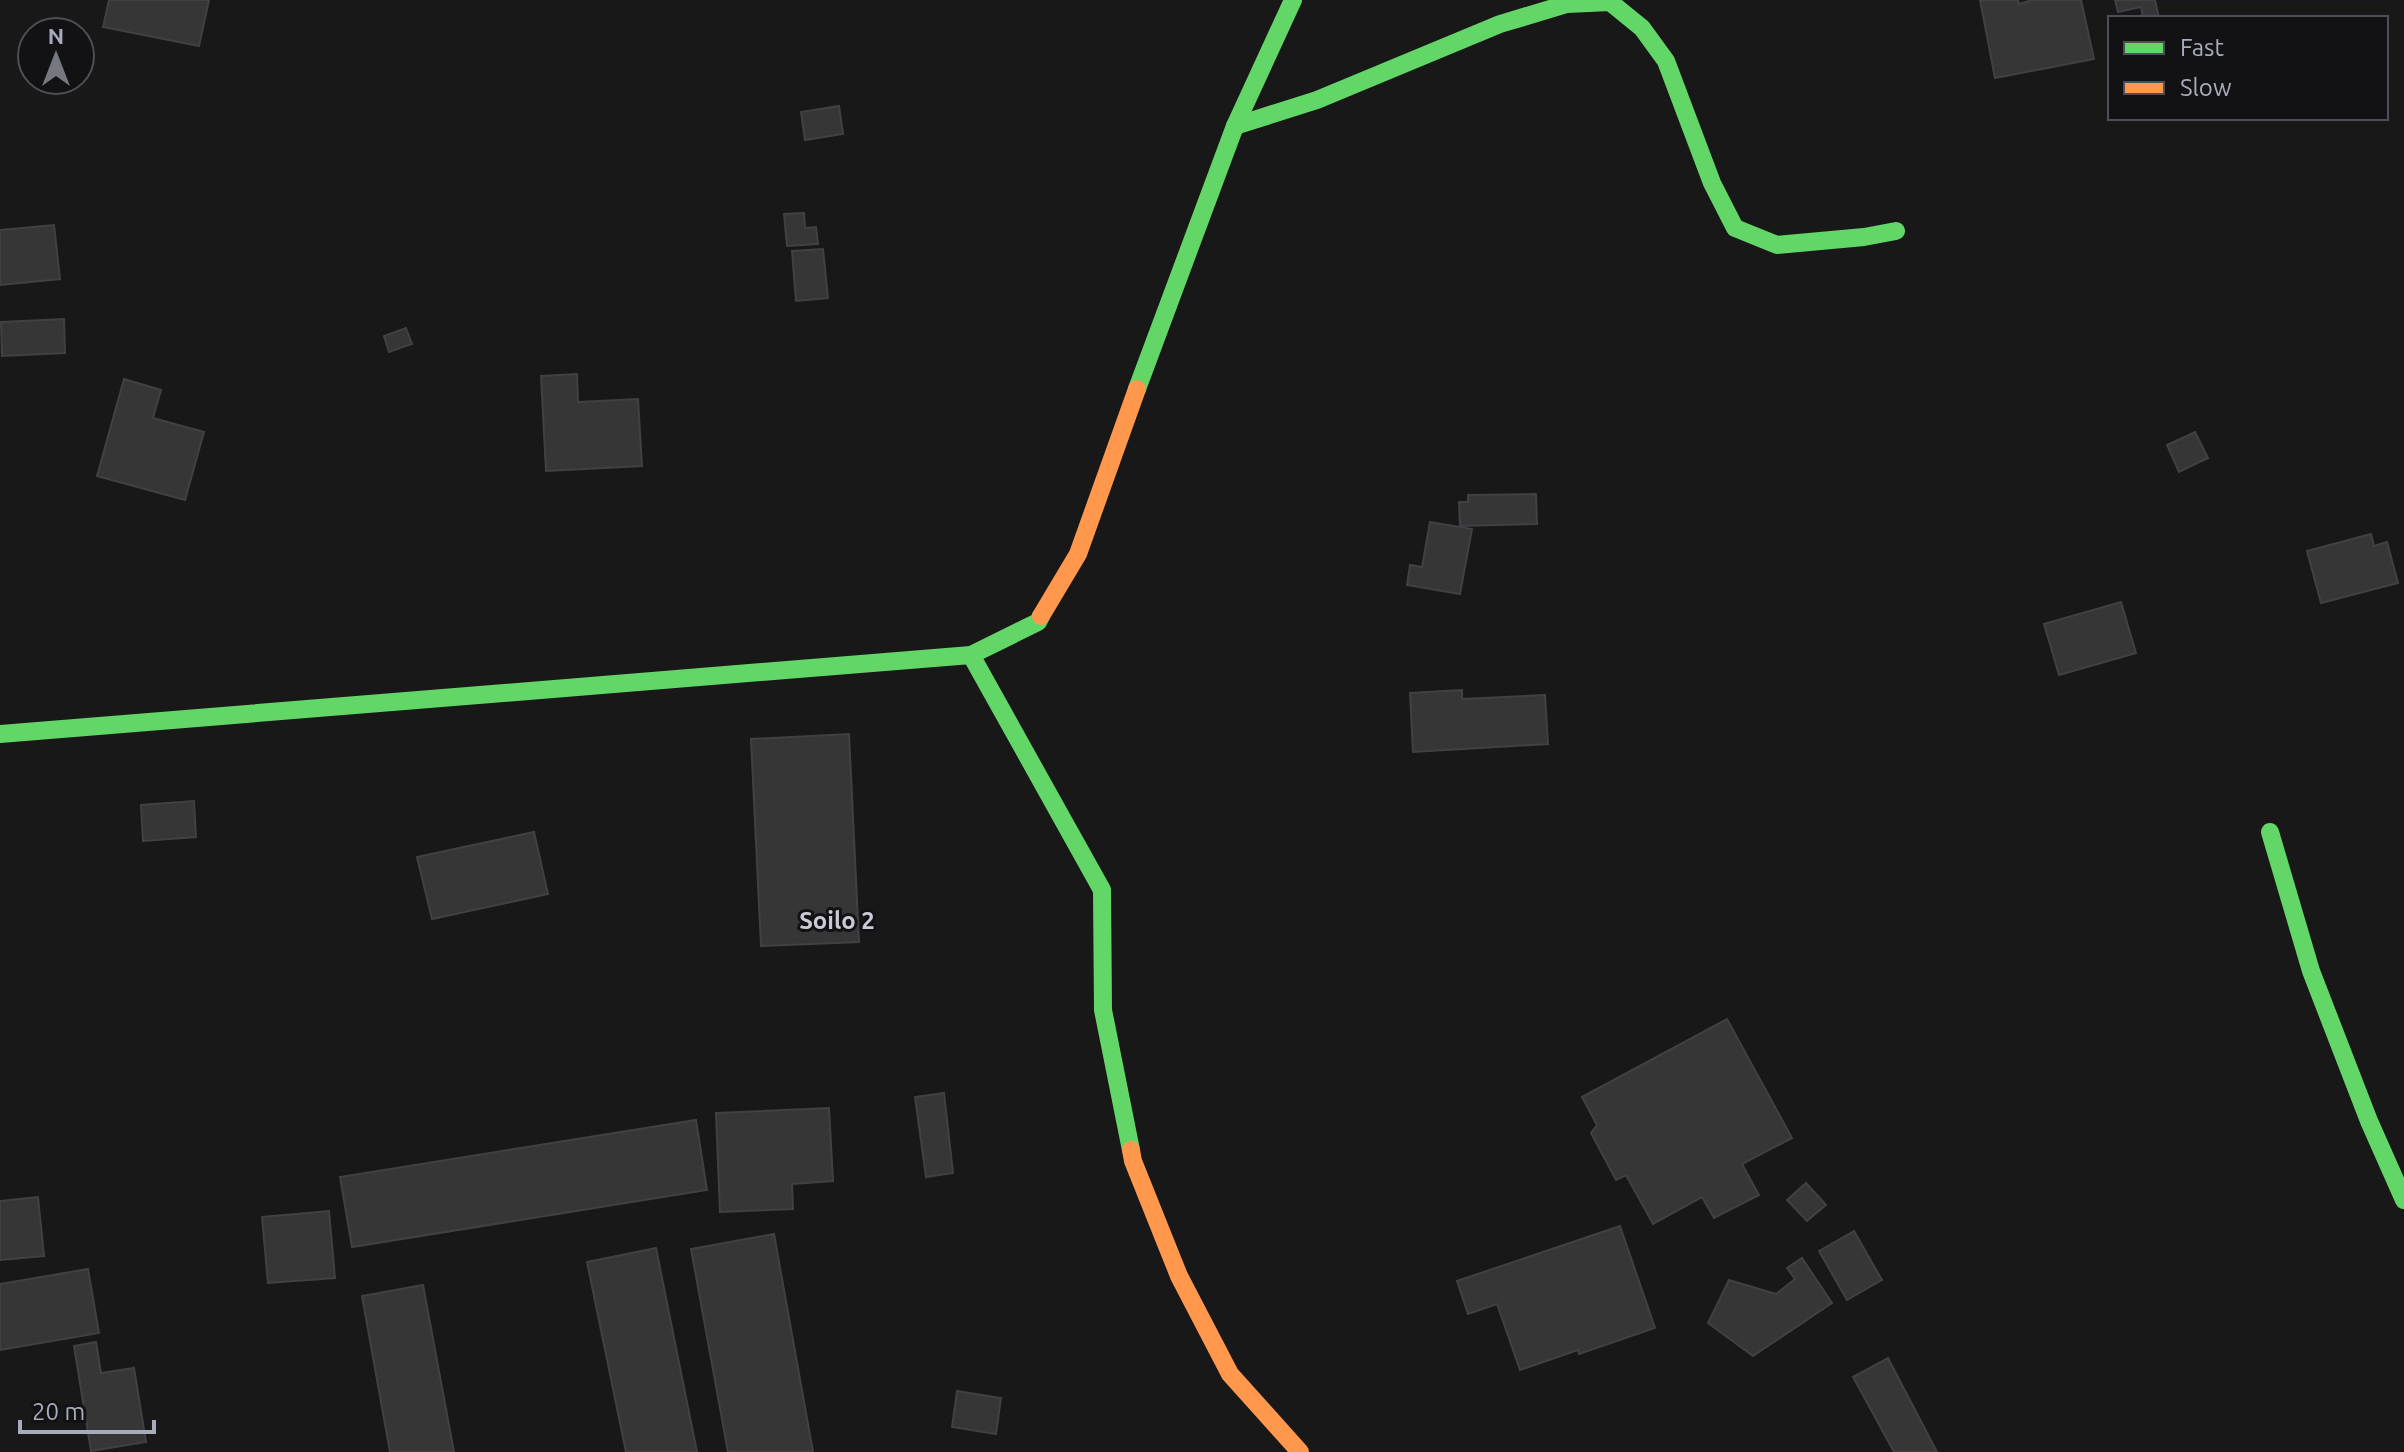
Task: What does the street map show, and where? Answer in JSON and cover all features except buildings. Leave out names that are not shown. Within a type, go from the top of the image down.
[{"type":"street","points":[[0,734],[971,655],[1038,622],[1078,554],[1235,126],[1293,0]]},
{"type":"street","points":[[1235,126],[1317,100],[1500,24],[1567,4],[1610,2],[1642,28],[1666,61],[1712,183],[1735,228],[1777,245],[1896,231]]},
{"type":"street","points":[[971,655],[1102,890],[1103,1010],[1127,1131],[1133,1161],[1179,1276],[1230,1374],[1300,1452]]},
{"type":"street","points":[[2270,832],[2311,971],[2369,1121],[2404,1200]]},
{"type":"traffic: fast","points":[[1137,389],[1235,126],[1293,0]]},
{"type":"traffic: fast","points":[[1235,126],[1317,100],[1500,24],[1567,4],[1610,2],[1642,28],[1666,61],[1712,183],[1735,228],[1777,245],[1896,231]]},
{"type":"traffic: fast","points":[[0,734],[971,655],[1038,622],[1041,616]]},
{"type":"traffic: fast","points":[[971,655],[1102,890],[1103,1010],[1131,1150]]},
{"type":"traffic: fast","points":[[2270,832],[2311,971],[2369,1121],[2404,1200]]},
{"type":"traffic: slow","points":[[1041,616],[1078,554],[1137,389]]},
{"type":"traffic: slow","points":[[1131,1150],[1179,1276],[1230,1374],[1300,1452]]},
{"type":"district","name":"Soilo 2","points":[[837,920]]}]
